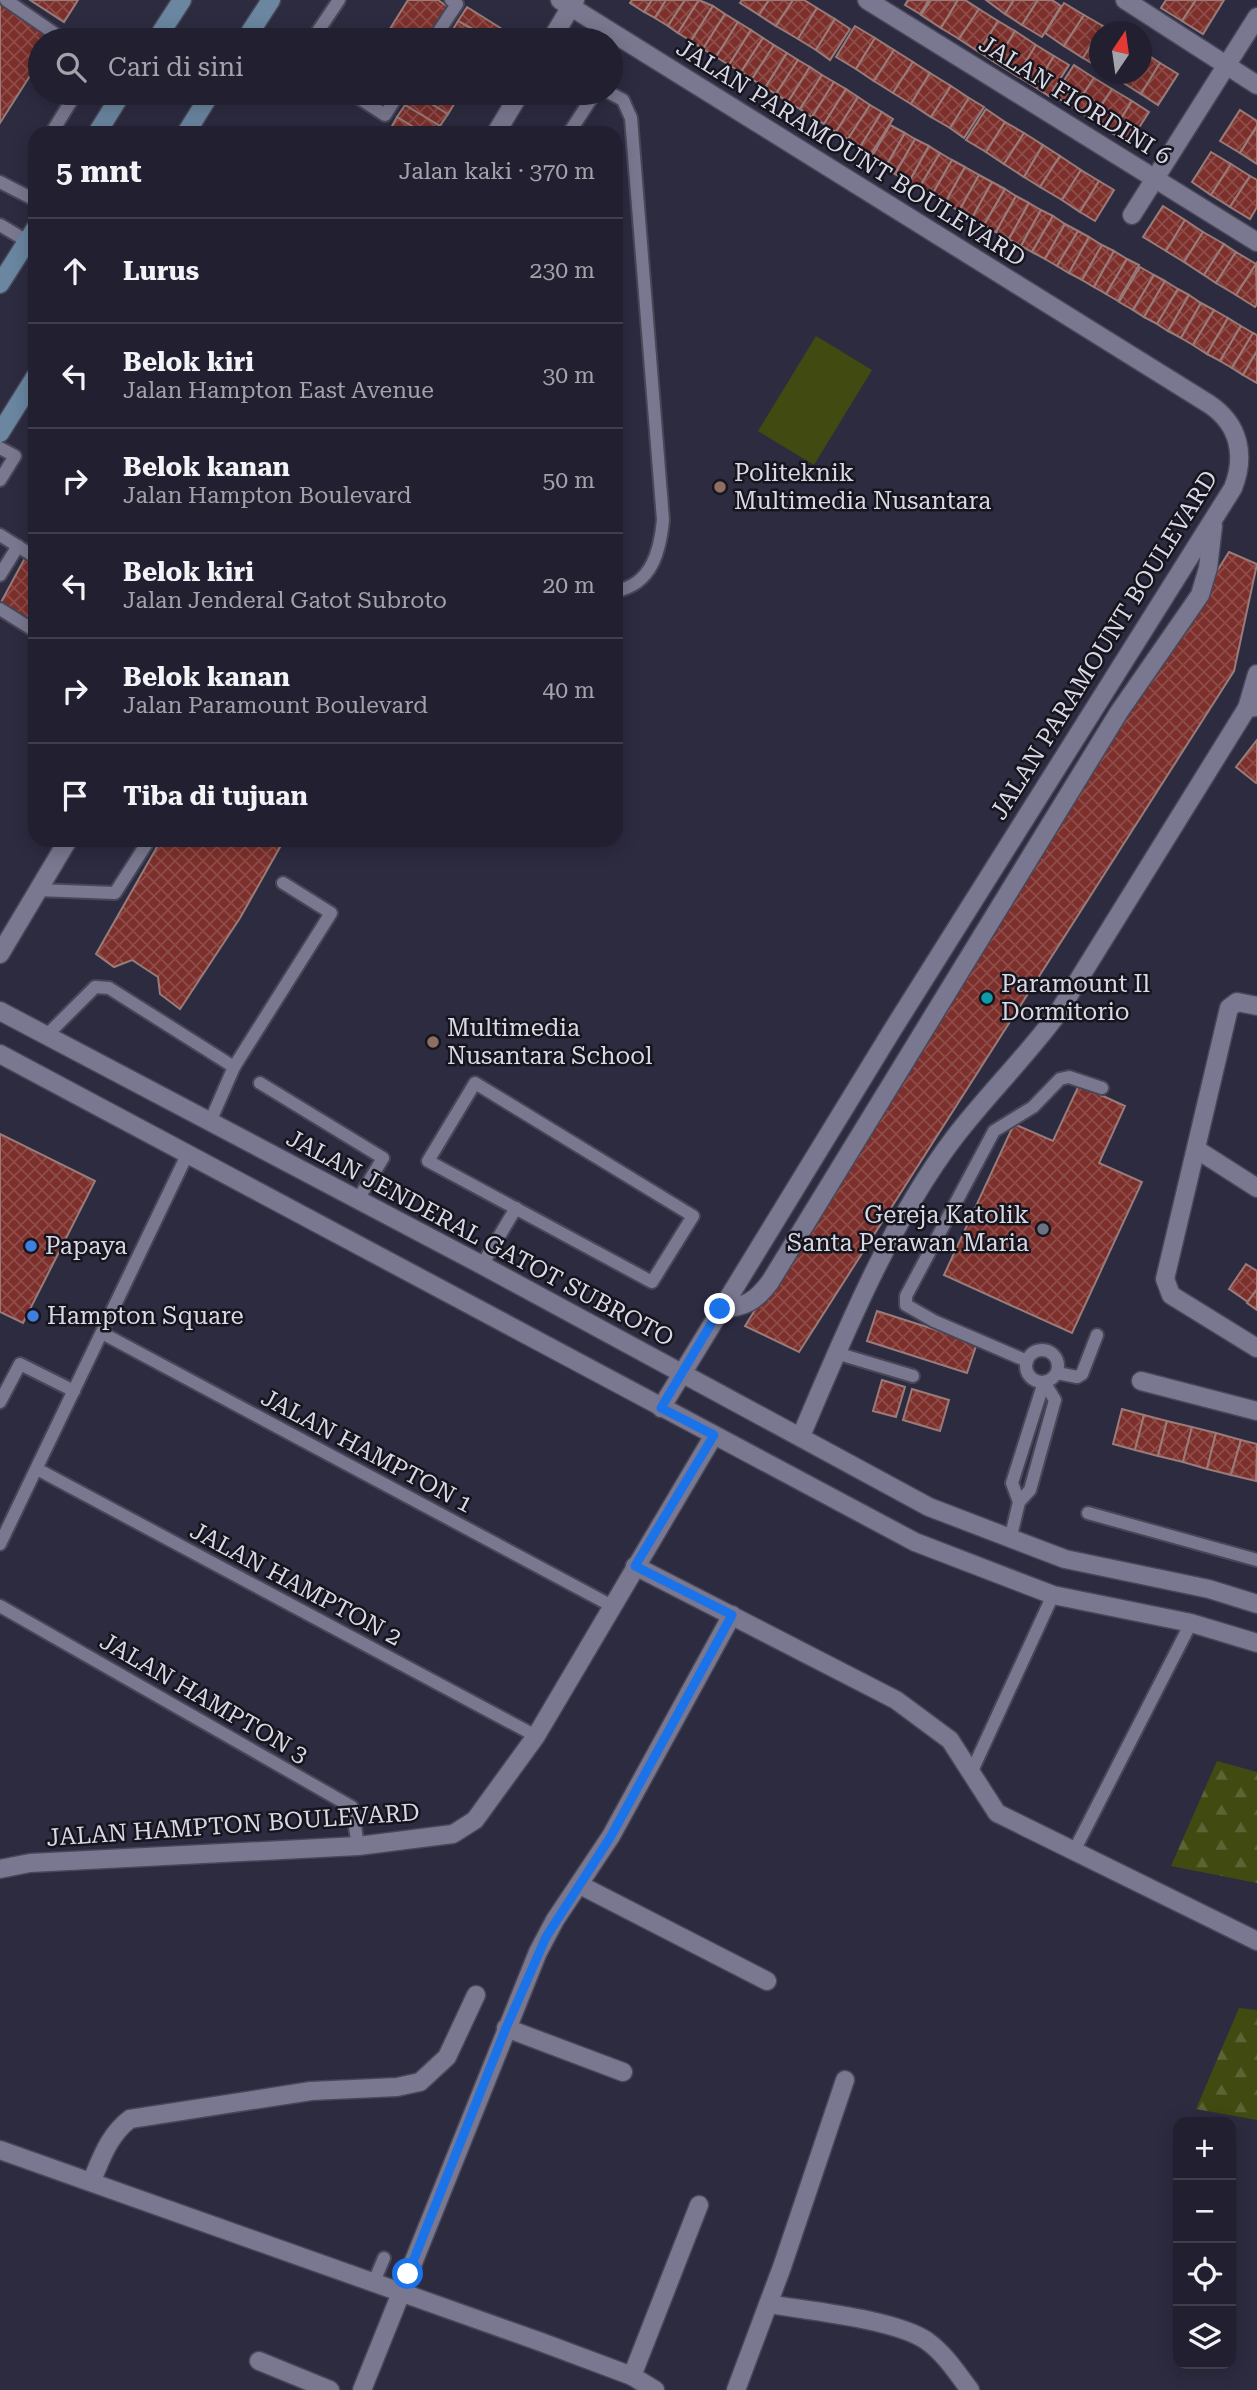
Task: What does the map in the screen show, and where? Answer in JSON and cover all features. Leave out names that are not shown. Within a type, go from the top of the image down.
[{"type":"main road","points":[[164,28],[182,0]]},
{"type":"main road","points":[[253,28],[271,0]]},
{"type":"main road","points":[[101,126],[114,105]]},
{"type":"main road","points":[[190,126],[204,105]]},
{"type":"main road","points":[[0,284],[28,240]]},
{"type":"main road","points":[[0,433],[28,388]]},
{"type":"street","name":"JALAN FIORDINI 6","points":[[867,0],[1257,242]]},
{"type":"street","points":[[1125,0],[1257,85]]},
{"type":"street","points":[[557,28],[569,2]]},
{"type":"street","name":"JALAN PARAMOUNT BOULEVARD","points":[[569,2],[610,28]]},
{"type":"street","points":[[1132,215],[1257,17]]},
{"type":"street","name":"JALAN PARAMOUNT BOULEVARD","points":[[623,36],[1223,414],[1238,442],[1241,459],[1233,488],[1214,520],[720,1309],[661,1408]]},
{"type":"street","points":[[500,126],[513,105]]},
{"type":"street","points":[[720,1309],[744,1307],[756,1300],[770,1282],[1119,712],[1200,595],[1208,568],[1214,520]]},
{"type":"street","points":[[801,1436],[836,1353],[905,1217],[953,1139],[1024,1059],[1056,1016],[1252,707],[1257,674]]},
{"type":"street","points":[[0,954],[64,847]]},
{"type":"street","points":[[1257,1006],[1237,1002],[1229,1008],[1165,1279],[1171,1294],[1257,1348]]},
{"type":"street","name":"JALAN JENDERAL GATOT SUBROTO","points":[[0,1011],[482,1265],[929,1507],[1065,1559],[1209,1589],[1257,1604]]},
{"type":"street","points":[[0,1054],[915,1542],[1053,1594],[1191,1623],[1257,1643]]},
{"type":"street","points":[[1196,1149],[1257,1188]]},
{"type":"street","points":[[1141,1381],[1257,1411]]},
{"type":"street","name":"JALAN HAMPTON BOULEVARD","points":[[0,1869],[30,1863],[358,1846],[453,1834],[475,1820],[536,1736],[714,1435]]},
{"type":"street","points":[[635,1566],[896,1700],[950,1740],[997,1813],[1257,1941]]},
{"type":"street","points":[[362,2390],[506,2028],[546,1937],[611,1836],[732,1615]]},
{"type":"street","points":[[580,1885],[767,1981]]},
{"type":"street","points":[[92,2180],[107,2145],[118,2128],[130,2119],[311,2091],[397,2087],[420,2082],[447,2057],[477,1995]]},
{"type":"street","points":[[506,2028],[622,2072]]},
{"type":"street","points":[[736,2390],[845,2080]]},
{"type":"street","points":[[0,2150],[92,2180],[401,2295],[632,2376],[655,2390]]},
{"type":"street","points":[[632,2376],[699,2205]]},
{"type":"street","points":[[768,2304],[905,2329],[926,2341],[947,2359],[970,2390]]},
{"type":"street","points":[[259,2361],[330,2390]]},
{"type":"lane","points":[[6,0],[47,28]]},
{"type":"lane","points":[[441,28],[457,4],[451,0]]},
{"type":"lane","points":[[319,28],[334,2]]},
{"type":"lane","points":[[623,100],[631,118],[663,520],[660,550],[647,575],[623,588]]},
{"type":"lane","points":[[56,126],[69,105]]},
{"type":"lane","points":[[369,105],[384,115],[391,105]]},
{"type":"lane","points":[[574,126],[587,105]]},
{"type":"lane","points":[[0,182],[28,196]]},
{"type":"lane","points":[[0,225],[28,234]]},
{"type":"lane","points":[[0,448],[15,456],[0,480]]},
{"type":"lane","points":[[0,535],[28,552]]},
{"type":"lane","points":[[0,575],[18,546]]},
{"type":"lane","points":[[0,609],[28,627]]},
{"type":"lane","points":[[38,890],[115,894],[145,847]]},
{"type":"lane","points":[[210,1122],[234,1067],[331,913],[283,883]]},
{"type":"lane","points":[[46,1037],[95,987],[109,988],[234,1067]]},
{"type":"lane","points":[[1027,1361],[934,1321],[906,1305],[906,1296],[912,1280],[995,1132],[1033,1107],[1060,1079],[1069,1076],[1102,1088]]},
{"type":"lane","points":[[260,1083],[383,1158],[357,1201]]},
{"type":"lane","points":[[475,1083],[693,1216],[652,1282],[516,1208],[428,1161],[475,1083]]},
{"type":"lane","points":[[0,1544],[187,1155]]},
{"type":"lane","points":[[482,1265],[516,1208]]},
{"type":"lane","name":"JALAN HAMPTON 1","points":[[102,1333],[612,1606]]},
{"type":"lane","points":[[1057,1373],[1076,1377],[1082,1374],[1097,1335]]},
{"type":"lane","points":[[1019,1502],[1012,1483],[1044,1382],[1057,1373],[1059,1365],[1050,1352],[1035,1352],[1027,1361]]},
{"type":"lane","points":[[836,1353],[913,1376]]},
{"type":"lane","points":[[1010,1540],[1019,1502],[1030,1490],[1055,1400],[1044,1382],[1031,1377],[1027,1361]]},
{"type":"lane","points":[[0,1402],[20,1364],[74,1391]]},
{"type":"lane","name":"JALAN HAMPTON 2","points":[[37,1469],[536,1736]]},
{"type":"lane","points":[[1088,1513],[1257,1560]]},
{"type":"lane","points":[[971,1773],[1053,1594]]},
{"type":"lane","name":"JALAN HAMPTON 3","points":[[0,1606],[352,1807],[358,1846]]},
{"type":"lane","points":[[1074,1851],[1191,1623]]},
{"type":"lane","points":[[373,2284],[384,2258]]},
{"type":"green space","points":[[816,336],[872,370],[814,465],[758,431]]},
{"type":"green space","points":[[1217,1761],[1257,1772],[1257,1883],[1171,1866]]},
{"type":"green space","points":[[1239,2008],[1257,2010],[1257,2120],[1196,2109]]},
{"type":"building","points":[[30,0],[78,0],[64,22]]},
{"type":"building","points":[[408,0],[438,0],[448,7],[435,28],[390,28]]},
{"type":"building","points":[[632,0],[652,0],[644,12],[630,3]]},
{"type":"building","points":[[652,0],[666,0],[655,18],[644,12]]},
{"type":"building","points":[[666,0],[685,0],[668,26],[655,18]]},
{"type":"building","points":[[685,0],[699,0],[678,33],[668,26]]},
{"type":"building","points":[[699,0],[713,6],[691,41],[678,33]]},
{"type":"building","points":[[742,0],[769,0],[759,15],[740,3]]},
{"type":"building","points":[[769,0],[793,0],[776,26],[759,15]]},
{"type":"building","points":[[793,0],[804,0],[817,8],[798,39],[776,26]]},
{"type":"building","points":[[908,0],[929,0],[920,14],[905,5]]},
{"type":"building","points":[[931,0],[958,0],[941,28],[921,15]]},
{"type":"building","points":[[958,0],[965,0],[979,9],[959,39],[941,28]]},
{"type":"building","points":[[986,0],[1014,0],[1005,14]]},
{"type":"building","points":[[1014,0],[1038,0],[1022,25],[1005,14]]},
{"type":"building","points":[[1038,0],[1052,0],[1061,6],[1042,37],[1022,25]]},
{"type":"building","points":[[1166,0],[1196,0],[1182,21],[1161,8]]},
{"type":"building","points":[[1196,0],[1224,0],[1203,34],[1182,21]]},
{"type":"building","points":[[0,3],[39,28],[28,28],[28,79],[0,123]]},
{"type":"building","points":[[1064,3],[1084,15],[1064,46],[1045,33]]},
{"type":"building","points":[[713,6],[725,14],[703,49],[691,41]]},
{"type":"building","points":[[467,7],[500,28],[471,28],[458,21]]},
{"type":"building","points":[[817,8],[835,19],[816,50],[798,39]]},
{"type":"building","points":[[979,9],[998,21],[979,52],[959,39]]},
{"type":"building","points":[[725,14],[738,22],[716,57],[703,49]]},
{"type":"building","points":[[1084,15],[1094,21],[1089,21],[1089,48],[1083,58],[1064,46]]},
{"type":"building","points":[[835,19],[850,29],[830,60],[816,50]]},
{"type":"building","points":[[458,21],[470,28],[454,28]]},
{"type":"building","points":[[998,21],[1015,31],[996,63],[979,52]]},
{"type":"building","points":[[738,22],[751,30],[729,65],[716,57]]},
{"type":"building","points":[[855,26],[875,38],[856,69],[836,57]]},
{"type":"building","points":[[751,30],[763,38],[741,72],[729,65]]},
{"type":"building","points":[[1015,31],[1036,45],[1017,76],[996,63]]},
{"type":"building","points":[[763,38],[774,45],[752,79],[741,72]]},
{"type":"building","points":[[875,38],[894,50],[874,81],[856,69]]},
{"type":"building","points":[[774,45],[787,53],[765,88],[752,79]]},
{"type":"building","points":[[1036,45],[1054,56],[1035,87],[1017,76]]},
{"type":"building","points":[[1089,48],[1089,62],[1083,58]]},
{"type":"building","points":[[894,50],[913,62],[893,93],[874,81]]},
{"type":"building","points":[[787,53],[798,60],[776,94],[765,88]]},
{"type":"building","points":[[1054,56],[1069,65],[1049,96],[1035,87]]},
{"type":"building","points":[[1152,58],[1160,63],[1152,76]]},
{"type":"building","points":[[798,60],[810,67],[788,102],[776,94]]},
{"type":"building","points":[[913,62],[930,73],[911,104],[893,93]]},
{"type":"building","points":[[1160,63],[1178,74],[1158,105],[1141,94],[1147,84],[1152,84],[1152,76]]},
{"type":"building","points":[[1074,65],[1089,75],[1090,84],[1074,108],[1054,96]]},
{"type":"building","points":[[810,67],[822,75],[800,109],[788,102]]},
{"type":"building","points":[[930,73],[951,86],[931,117],[911,104]]},
{"type":"building","points":[[822,75],[834,82],[812,117],[800,109]]},
{"type":"building","points":[[834,82],[846,89],[824,124],[812,117]]},
{"type":"building","points":[[1090,84],[1104,84],[1112,89],[1092,120],[1074,108]]},
{"type":"building","points":[[1125,84],[1147,84],[1141,94]]},
{"type":"building","points":[[951,86],[969,98],[950,128],[931,117]]},
{"type":"building","points":[[846,89],[858,97],[836,132],[824,124]]},
{"type":"building","points":[[1112,89],[1132,101],[1112,133],[1092,120]]},
{"type":"building","points":[[858,97],[870,105],[848,139],[836,132]]},
{"type":"building","points":[[969,98],[984,107],[964,138],[950,128]]},
{"type":"building","points":[[1132,101],[1149,112],[1129,143],[1112,133]]},
{"type":"building","points":[[405,105],[433,105],[448,114],[440,126]]},
{"type":"building","points":[[405,105],[440,126],[412,126],[397,117]]},
{"type":"building","points":[[433,105],[454,105],[448,114]]},
{"type":"building","points":[[870,105],[882,112],[860,147],[848,139]]},
{"type":"building","points":[[986,109],[1005,122],[986,152],[966,140]]},
{"type":"building","points":[[1240,110],[1257,121],[1257,126],[1240,153],[1220,141]]},
{"type":"building","points":[[882,112],[893,119],[871,154],[860,147]]},
{"type":"building","points":[[397,117],[412,126],[392,126]]},
{"type":"building","points":[[1005,122],[1024,133],[1004,164],[986,152]]},
{"type":"building","points":[[890,125],[905,133],[885,168],[870,160]]},
{"type":"building","points":[[1257,126],[1257,164],[1240,153]]},
{"type":"building","points":[[905,133],[915,139],[895,174],[885,168]]},
{"type":"building","points":[[1024,133],[1043,145],[1024,177],[1004,164]]},
{"type":"building","points":[[915,139],[929,146],[909,182],[895,174]]},
{"type":"building","points":[[1043,145],[1060,156],[1040,187],[1024,177]]},
{"type":"building","points":[[929,146],[940,153],[919,188],[909,182]]},
{"type":"building","points":[[1211,152],[1231,164],[1211,195],[1192,182]]},
{"type":"building","points":[[940,153],[952,160],[932,195],[919,188]]},
{"type":"building","points":[[1060,156],[1081,170],[1062,200],[1040,187]]},
{"type":"building","points":[[952,160],[965,167],[945,203],[932,195]]},
{"type":"building","points":[[1231,164],[1250,176],[1230,207],[1211,195]]},
{"type":"building","points":[[965,167],[979,175],[959,211],[945,203]]},
{"type":"building","points":[[1081,170],[1099,181],[1080,212],[1062,200]]},
{"type":"building","points":[[979,175],[992,182],[972,218],[959,211]]},
{"type":"building","points":[[1250,176],[1257,180],[1257,207],[1250,219],[1230,207]]},
{"type":"building","points":[[1099,181],[1114,190],[1095,221],[1080,212]]},
{"type":"building","points":[[992,182],[1005,189],[984,225],[972,218]]},
{"type":"building","points":[[1005,189],[1016,196],[996,232],[984,225]]},
{"type":"building","points":[[1016,196],[1029,203],[1009,239],[996,232]]},
{"type":"building","points":[[1029,203],[1041,210],[1021,246],[1009,239]]},
{"type":"building","points":[[1163,206],[1185,220],[1166,251],[1143,237]]},
{"type":"building","points":[[1041,210],[1053,216],[1032,252],[1021,246]]},
{"type":"building","points":[[1053,216],[1065,224],[1045,259],[1032,252]]},
{"type":"building","points":[[1185,220],[1203,232],[1184,262],[1166,251]]},
{"type":"building","points":[[1065,224],[1078,231],[1057,266],[1045,259]]},
{"type":"building","points":[[1078,231],[1089,237],[1069,273],[1057,266]]},
{"type":"building","points":[[1203,232],[1224,244],[1204,275],[1184,262]]},
{"type":"building","points":[[1089,237],[1102,245],[1082,280],[1069,273]]},
{"type":"building","points":[[1224,244],[1236,252],[1216,283],[1204,275]]},
{"type":"building","points":[[1102,245],[1114,251],[1094,287],[1082,280]]},
{"type":"building","points":[[1114,251],[1127,259],[1106,294],[1094,287]]},
{"type":"building","points":[[1236,252],[1256,264],[1236,295],[1216,283]]},
{"type":"building","points":[[1127,259],[1139,265],[1118,301],[1106,294]]},
{"type":"building","points":[[1256,264],[1257,304],[1255,307],[1236,295]]},
{"type":"building","points":[[1140,267],[1154,275],[1133,310],[1119,302]]},
{"type":"building","points":[[1154,275],[1165,281],[1144,317],[1133,310]]},
{"type":"building","points":[[1165,281],[1178,289],[1157,324],[1144,317]]},
{"type":"building","points":[[1178,289],[1189,295],[1168,331],[1157,324]]},
{"type":"building","points":[[1189,295],[1201,303],[1181,338],[1168,331]]},
{"type":"building","points":[[1201,303],[1214,310],[1193,345],[1181,338]]},
{"type":"building","points":[[1214,310],[1228,318],[1207,354],[1193,345]]},
{"type":"building","points":[[1228,318],[1241,326],[1220,361],[1207,354]]},
{"type":"building","points":[[1241,326],[1253,333],[1232,368],[1220,361]]},
{"type":"building","points":[[1253,333],[1257,335],[1257,351],[1243,375],[1232,368]]},
{"type":"building","points":[[1257,351],[1257,383],[1243,375]]},
{"type":"building","name":"Paramount Il Dormitorio","points":[[1229,552],[1257,564],[1234,671],[799,1352],[745,1326]]},
{"type":"building","points":[[25,558],[28,560],[28,621],[0,604]]},
{"type":"building","points":[[1257,740],[1257,781],[1256,783],[1236,767]]},
{"type":"building","points":[[157,847],[280,847],[240,918],[180,1009],[160,994],[158,977],[132,960],[114,967],[96,954]]},
{"type":"building","name":"Gereja Katolik Santa Perawan Maria","points":[[1079,1085],[1125,1106],[1099,1163],[1142,1182],[1072,1333],[944,1275],[1014,1124],[1053,1141]]},
{"type":"building","name":"Papaya","points":[[0,1134],[95,1181],[23,1323],[0,1312]]},
{"type":"building","points":[[1246,1264],[1257,1271],[1257,1289],[1248,1302],[1229,1289]]},
{"type":"building","points":[[1257,1289],[1257,1310],[1247,1303]]},
{"type":"building","points":[[877,1311],[977,1343],[967,1373],[867,1341]]},
{"type":"building","points":[[882,1380],[905,1387],[896,1417],[873,1411]]},
{"type":"building","points":[[912,1389],[949,1400],[940,1431],[903,1420]]},
{"type":"building","points":[[1122,1409],[1144,1415],[1135,1450],[1113,1444]]},
{"type":"building","points":[[1144,1415],[1167,1421],[1158,1456],[1135,1450]]},
{"type":"building","points":[[1167,1421],[1192,1427],[1183,1462],[1158,1456]]},
{"type":"building","points":[[1192,1427],[1216,1433],[1207,1469],[1183,1462]]},
{"type":"building","points":[[1216,1433],[1241,1440],[1231,1475],[1207,1469]]},
{"type":"building","points":[[1241,1440],[1257,1444],[1256,1481],[1231,1475]]},
{"type":"place","name":"Politeknik Multimedia Nusantara","points":[[720,487]]},
{"type":"place","name":"Paramount Il Dormitorio","points":[[987,998]]},
{"type":"place","name":"Multimedia Nusantara School","points":[[433,1042]]},
{"type":"place","name":"Gereja Katolik Santa Perawan Maria","points":[[1043,1229]]},
{"type":"place","name":"Papaya","points":[[31,1246]]},
{"type":"place","name":"Hampton Square","points":[[33,1316]]},
{"type":"route","points":[[408,2274],[538,1952],[555,1920],[611,1836],[732,1615],[635,1566],[714,1435],[661,1408],[720,1309]]}]
